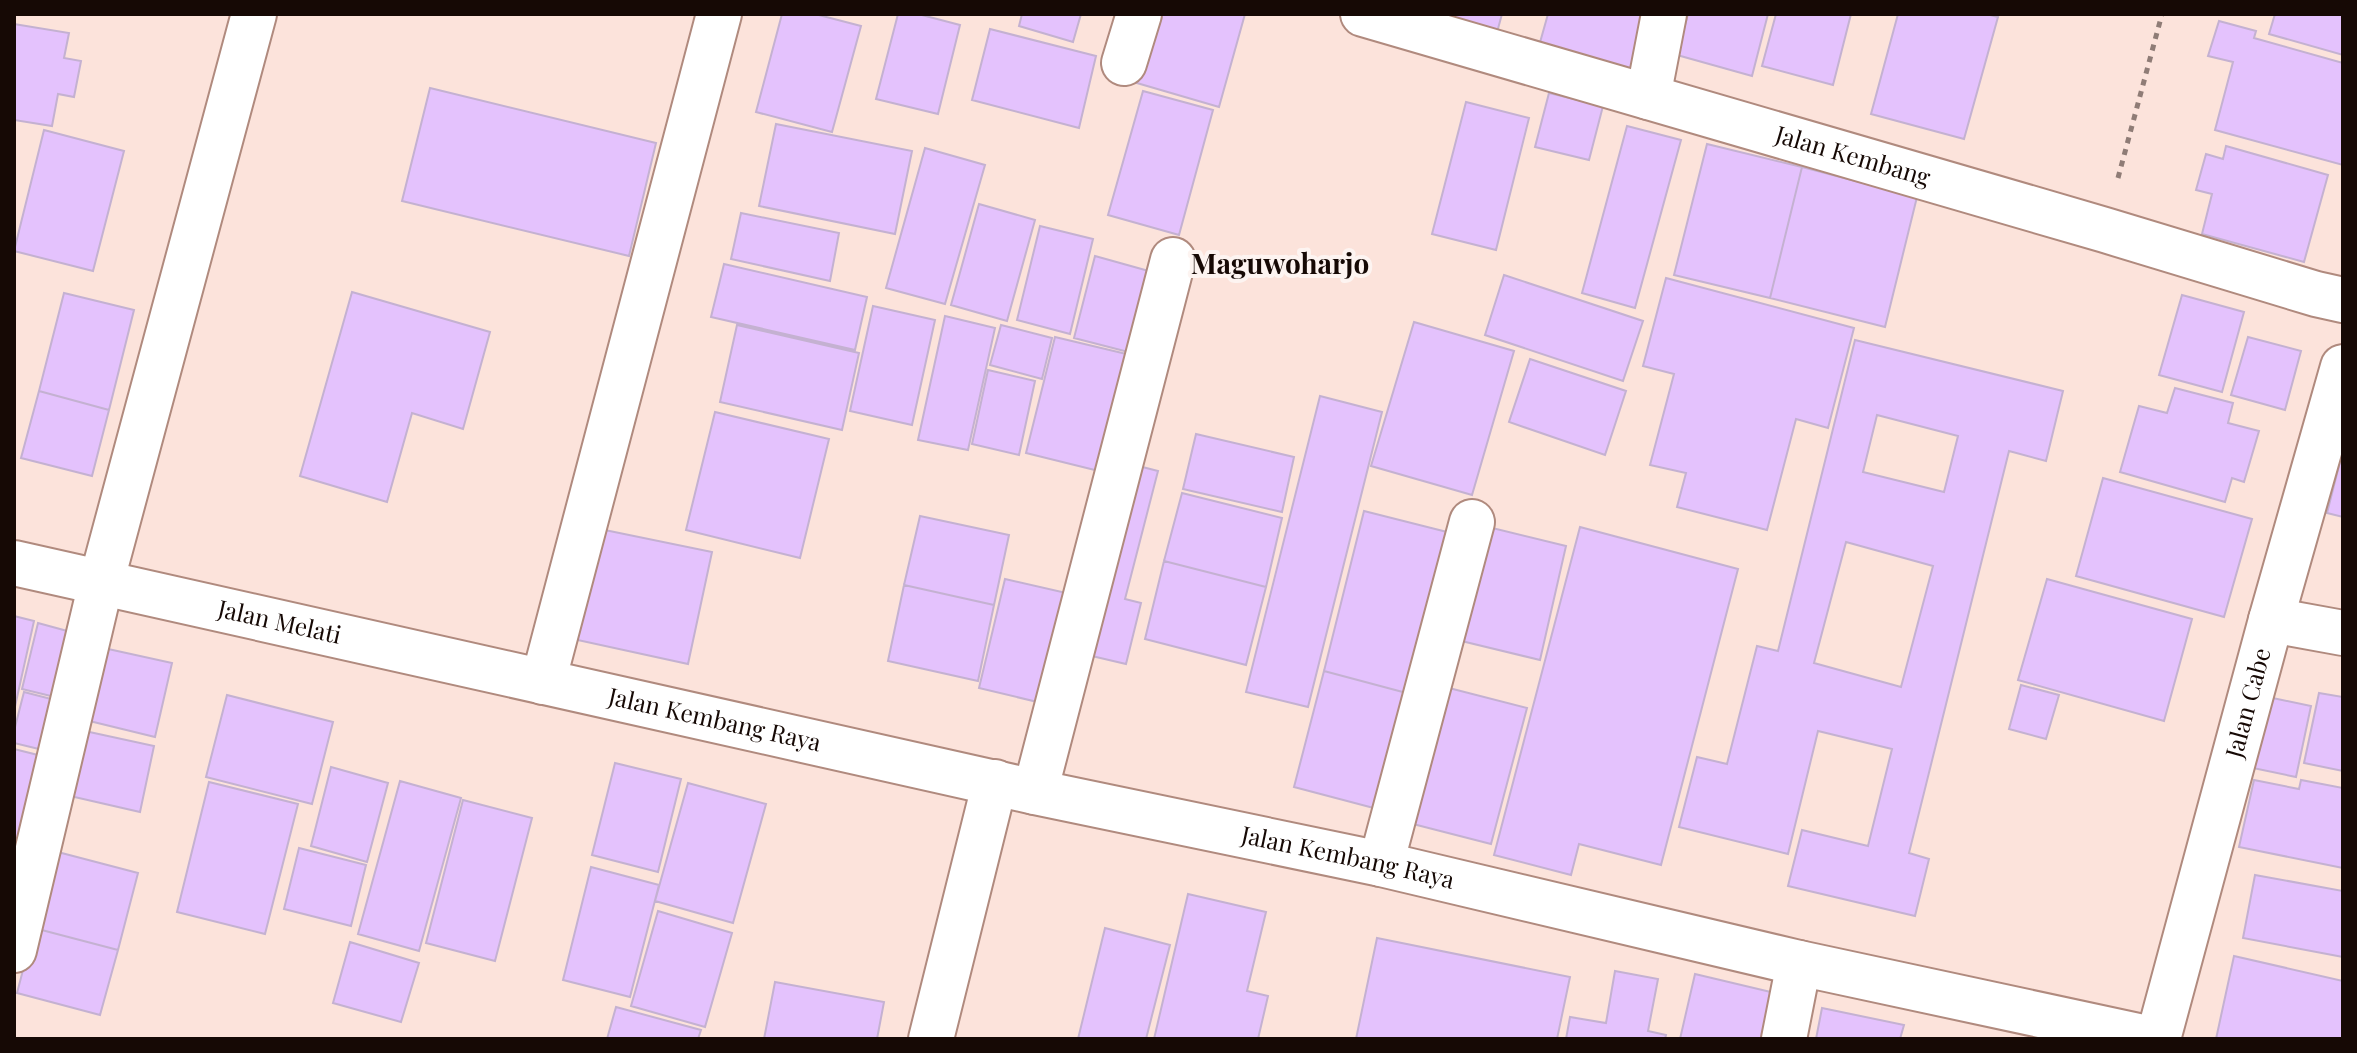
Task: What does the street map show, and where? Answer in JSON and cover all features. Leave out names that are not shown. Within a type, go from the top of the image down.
[{"type":"street","points":[[14,950],[101,583],[254,14]]},
{"type":"street","points":[[543,682],[719,14]]},
{"type":"street","points":[[1124,63],[1139,14]]},
{"type":"street","name":"Jalan Kembang","points":[[1363,14],[2343,300]]},
{"type":"street","points":[[1648,97],[1664,14]]},
{"type":"street","points":[[931,1039],[1015,787],[1173,260]]},
{"type":"street","name":"Jalan Cabe","points":[[2158,1039],[2343,367]]},
{"type":"street","points":[[1381,864],[1472,522]]},
{"type":"street","name":"Jalan Melati","points":[[14,563],[543,682]]},
{"type":"street","points":[[2271,620],[2343,633]]},
{"type":"street","name":"Jalan Kembang Raya","points":[[543,682],[1015,787],[1381,864],[1799,963],[2152,1039]]},
{"type":"street","points":[[1784,1039],[1799,963]]},
{"type":"path","points":[[2105,230],[2162,14]]},
{"type":"building","points":[[782,14],[815,14],[861,26],[832,132],[756,112]]},
{"type":"building","points":[[898,14],[918,14],[960,25],[938,114],[876,99]]},
{"type":"building","points":[[1022,14],[1081,14],[1073,42],[1019,26]]},
{"type":"building","points":[[1149,14],[1245,14],[1219,107],[1130,81]]},
{"type":"building","points":[[1433,14],[1502,14],[1496,36]]},
{"type":"building","points":[[1548,14],[1654,14],[1639,72],[1539,46]]},
{"type":"building","points":[[1688,14],[1768,14],[1752,76],[1677,55]]},
{"type":"building","points":[[1776,14],[1851,14],[1833,85],[1762,66]]},
{"type":"building","points":[[1898,14],[1986,14],[1998,17],[1964,139],[1871,114]]},
{"type":"building","points":[[2275,14],[2343,14],[2343,55],[2269,34]]},
{"type":"building","points":[[2219,21],[2256,31],[2254,38],[2343,63],[2343,165],[2215,130],[2233,62],[2208,56]]},
{"type":"building","points":[[14,24],[69,33],[64,58],[81,61],[74,97],[58,94],[52,126],[14,120]]},
{"type":"building","points":[[990,29],[1096,56],[1079,128],[972,100]]},
{"type":"building","points":[[430,88],[656,143],[629,256],[402,201]]},
{"type":"building","points":[[1143,91],[1213,110],[1179,235],[1108,215]]},
{"type":"building","points":[[1549,93],[1603,106],[1589,160],[1535,147]]},
{"type":"building","points":[[1466,102],[1529,118],[1496,250],[1432,234]]},
{"type":"building","points":[[776,124],[912,151],[895,234],[759,206]]},
{"type":"building","points":[[1627,126],[1681,140],[1635,308],[1582,293]]},
{"type":"building","points":[[44,130],[124,151],[93,271],[14,251]]},
{"type":"building","points":[[1707,144],[1802,167],[1770,298],[1674,275]]},
{"type":"building","points":[[2226,146],[2328,175],[2304,262],[2202,234],[2212,194],[2196,190],[2206,154],[2223,159]]},
{"type":"building","points":[[925,148],[985,165],[945,304],[886,288]]},
{"type":"building","points":[[1802,167],[1917,197],[1885,327],[1770,298]]},
{"type":"building","points":[[979,204],[1035,220],[1007,321],[951,305]]},
{"type":"building","points":[[741,213],[839,233],[830,281],[731,259]]},
{"type":"building","points":[[1040,226],[1093,239],[1070,334],[1017,320]]},
{"type":"building","points":[[1095,256],[1163,275],[1140,355],[1074,338]]},
{"type":"building","points":[[724,264],[867,297],[855,350],[711,317]]},
{"type":"building","points":[[1504,275],[1643,321],[1623,381],[1485,335]]},
{"type":"building","points":[[1666,278],[1854,328],[1828,428],[1796,419],[1767,530],[1677,507],[1686,473],[1650,465],[1674,374],[1643,366]]},
{"type":"building","points":[[352,292],[490,332],[463,429],[412,413],[387,502],[300,476]]},
{"type":"building","points":[[64,293],[134,310],[109,410],[39,391]]},
{"type":"building","points":[[2182,295],[2244,312],[2222,392],[2159,375]]},
{"type":"building","points":[[873,306],[935,320],[912,425],[850,411]]},
{"type":"building","points":[[945,316],[995,328],[968,450],[918,440]]},
{"type":"building","points":[[1414,322],[1514,351],[1472,495],[1371,466]]},
{"type":"building","points":[[737,325],[859,353],[842,430],[720,402]]},
{"type":"building","points":[[1001,325],[1052,338],[1042,379],[990,365]]},
{"type":"building","points":[[1055,337],[1139,357],[1111,474],[1026,453]]},
{"type":"building","points":[[2248,337],[2301,351],[2285,410],[2231,395]]},
{"type":"building","points":[[1855,340],[2063,391],[2046,461],[2009,451],[1909,853],[1929,859],[1915,916],[1788,886],[1802,830],[1868,846],[1892,749],[1818,731],[1788,854],[1679,827],[1697,757],[1727,764],[1757,646],[1778,651]],"holes":[[[1877,415],[1958,436],[1944,492],[1863,472]],[[1846,542],[1933,566],[1901,687],[1814,663]]]},
{"type":"building","points":[[1530,359],[1626,391],[1605,455],[1509,422]]},
{"type":"building","points":[[988,370],[1035,381],[1019,455],[972,444]]},
{"type":"building","points":[[2175,388],[2233,403],[2228,423],[2259,431],[2244,482],[2232,478],[2225,502],[2120,472],[2139,406],[2167,413]]},
{"type":"building","points":[[39,391],[109,410],[92,476],[21,458]]},
{"type":"building","points":[[1320,396],[1382,412],[1308,707],[1246,692]]},
{"type":"building","points":[[715,412],[829,439],[800,558],[686,530]]},
{"type":"building","points":[[1196,434],[1294,457],[1282,512],[1183,489]]},
{"type":"building","points":[[2343,450],[2343,517],[2327,513]]},
{"type":"building","points":[[1127,463],[1158,471],[1125,599],[1141,603],[1126,664],[1079,653]]},
{"type":"building","points":[[2103,478],[2252,519],[2224,617],[2076,576]]},
{"type":"building","points":[[1182,493],[1282,518],[1266,587],[1164,561]]},
{"type":"building","points":[[1364,511],[1455,534],[1414,695],[1324,671]]},
{"type":"building","points":[[920,516],[1009,535],[994,605],[904,585]]},
{"type":"building","points":[[1476,524],[1566,546],[1540,660],[1449,638]]},
{"type":"building","points":[[1580,527],[1738,569],[1661,865],[1579,844],[1571,875],[1494,855]]},
{"type":"building","points":[[595,528],[712,552],[688,664],[573,639]]},
{"type":"building","points":[[1164,561],[1266,587],[1246,665],[1145,639]]},
{"type":"building","points":[[1005,579],[1075,595],[1050,705],[979,688]]},
{"type":"building","points":[[2047,579],[2192,619],[2164,721],[2018,680]]},
{"type":"building","points":[[904,585],[994,605],[978,681],[888,661]]},
{"type":"building","points":[[14,616],[34,621],[14,711]]},
{"type":"building","points":[[38,623],[71,632],[55,697],[22,689]]},
{"type":"building","points":[[90,645],[172,663],[155,737],[73,717]]},
{"type":"building","points":[[1324,671],[1414,695],[1385,811],[1294,787]]},
{"type":"building","points":[[2021,685],[2059,695],[2046,739],[2009,729]]},
{"type":"building","points":[[1449,688],[1527,708],[1491,844],[1413,824]]},
{"type":"building","points":[[24,692],[55,700],[43,750],[14,743]]},
{"type":"building","points":[[2319,693],[2343,697],[2343,771],[2304,763]]},
{"type":"building","points":[[227,695],[333,722],[312,804],[206,777]]},
{"type":"building","points":[[2268,697],[2311,706],[2296,777],[2253,768]]},
{"type":"building","points":[[71,728],[154,746],[140,812],[57,793]]},
{"type":"building","points":[[14,749],[54,759],[14,899]]},
{"type":"building","points":[[615,763],[681,779],[658,872],[592,855]]},
{"type":"building","points":[[331,767],[388,783],[367,862],[311,846]]},
{"type":"building","points":[[2254,780],[2299,789],[2301,780],[2343,788],[2343,868],[2239,847]]},
{"type":"building","points":[[400,781],[461,798],[419,951],[358,934]]},
{"type":"building","points":[[209,782],[298,804],[265,934],[177,912]]},
{"type":"building","points":[[688,783],[766,804],[733,923],[655,901]]},
{"type":"building","points":[[463,800],[532,818],[495,961],[426,943]]},
{"type":"building","points":[[299,848],[366,865],[351,926],[284,909]]},
{"type":"building","points":[[54,851],[138,873],[118,950],[34,928]]},
{"type":"building","points":[[591,867],[659,885],[630,997],[563,980]]},
{"type":"building","points":[[2255,875],[2343,891],[2343,957],[2243,938]]},
{"type":"building","points":[[1188,894],[1266,912],[1247,991],[1268,996],[1258,1039],[1154,1039]]},
{"type":"building","points":[[658,911],[732,933],[705,1027],[631,1006]]},
{"type":"building","points":[[34,928],[118,950],[100,1015],[17,993]]},
{"type":"building","points":[[1105,928],[1170,945],[1146,1039],[1078,1039]]},
{"type":"building","points":[[1377,938],[1570,977],[1557,1039],[1356,1039]]},
{"type":"building","points":[[350,942],[419,963],[401,1022],[333,1003]]},
{"type":"building","points":[[2234,956],[2343,981],[2343,1039],[2216,1039]]},
{"type":"building","points":[[1615,971],[1658,979],[1648,1031],[1666,1035],[1665,1039],[1566,1039],[1570,1017],[1606,1023]]},
{"type":"building","points":[[1695,974],[1775,993],[1765,1039],[1680,1039]]},
{"type":"building","points":[[775,982],[884,1002],[877,1039],[764,1039]]},
{"type":"building","points":[[616,1007],[701,1030],[698,1039],[607,1039]]},
{"type":"building","points":[[1822,1008],[1904,1025],[1900,1039],[1816,1039]]},
{"type":"district","name":"Maguwoharjo","points":[[1280,264]]}]
